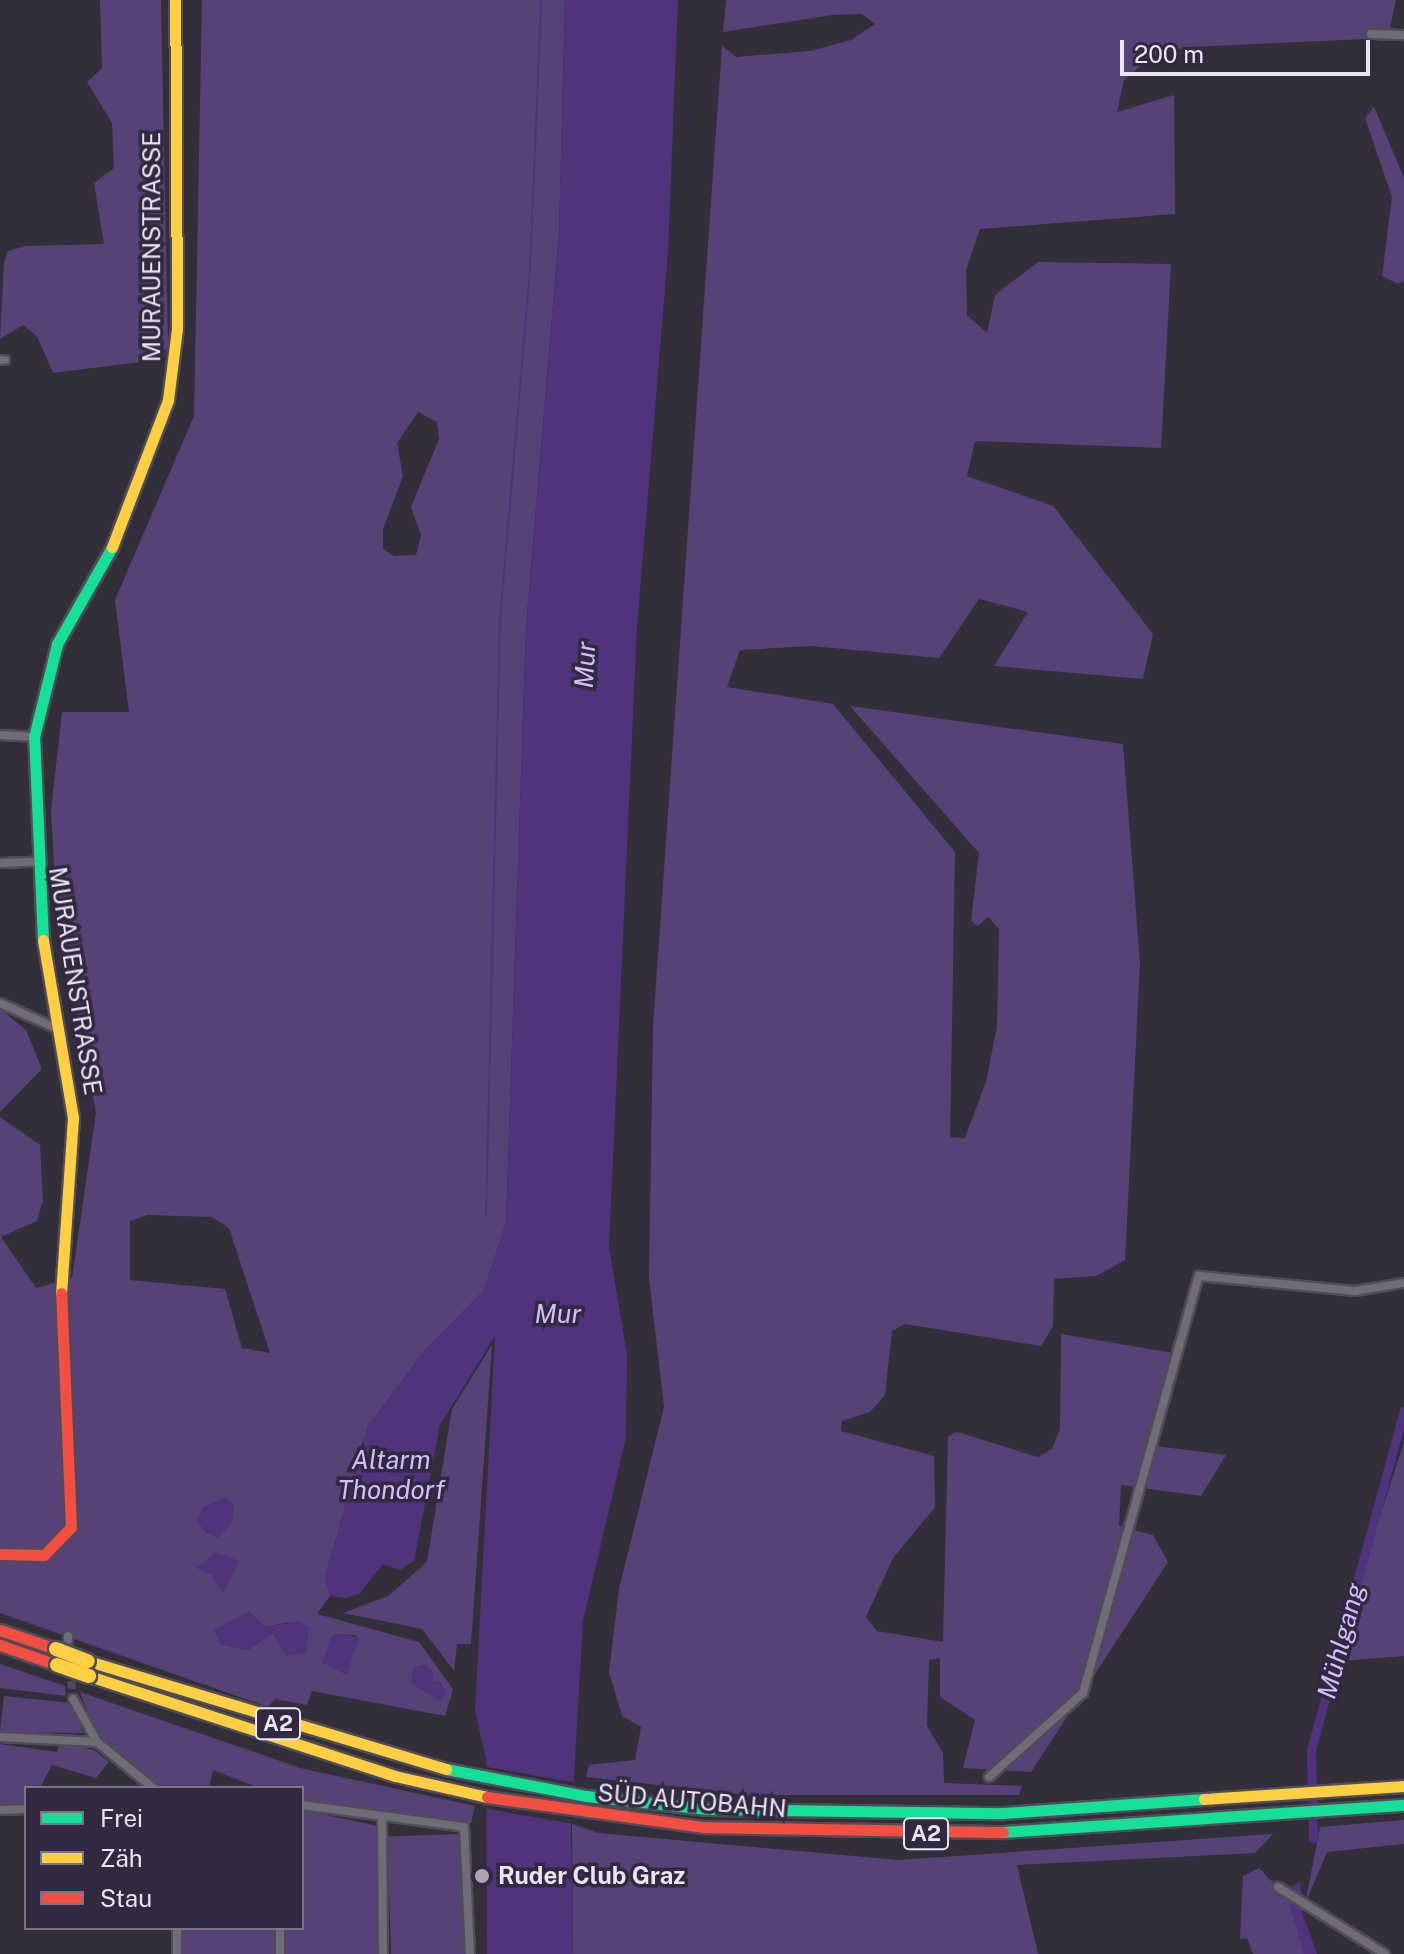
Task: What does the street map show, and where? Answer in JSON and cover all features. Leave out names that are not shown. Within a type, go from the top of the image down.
[{"type":"main road","name":"MURAUENSTRASSE","points":[[0,1554],[44,1555],[71,1527],[60,1311],[73,1118],[34,862],[34,737],[57,644],[130,515],[168,400],[178,292],[175,0]]},
{"type":"main road","name":"SÜD AUTOBAHN","points":[[0,1630],[64,1642],[88,1661],[334,1741],[472,1776],[586,1796],[707,1809],[911,1815],[1267,1797],[1404,1786]]},
{"type":"main road","name":"SÜD AUTOBAHN","points":[[0,1645],[331,1759],[471,1794],[584,1814],[893,1834],[1269,1816],[1404,1805]]},
{"type":"street","points":[[1371,34],[1404,35]]},
{"type":"street","points":[[0,735],[34,737]]},
{"type":"street","points":[[0,863],[34,862]]},
{"type":"street","points":[[0,1003],[60,1030]]},
{"type":"street","points":[[989,1777],[1083,1693],[1199,1276],[1355,1291],[1404,1283]]},
{"type":"street","points":[[73,1699],[97,1742],[151,1786]]},
{"type":"street","points":[[0,1737],[97,1742]]},
{"type":"street","points":[[304,1805],[466,1829],[470,1954]]},
{"type":"street","points":[[0,1810],[24,1809]]},
{"type":"street","points":[[382,1819],[383,1954]]},
{"type":"street","points":[[1278,1887],[1289,1899],[1385,1954]]},
{"type":"street","points":[[177,1930],[177,1954]]},
{"type":"street","points":[[280,1930],[280,1954]]},
{"type":"shaded area","points":[[100,0],[161,0],[168,345],[163,359],[53,373],[37,336],[23,325],[0,339],[4,262],[8,251],[26,246],[104,244],[94,183],[114,168],[112,123],[87,82],[102,68]]},
{"type":"shaded area","points":[[202,0],[565,0],[559,233],[526,626],[506,1223],[484,1290],[424,1351],[368,1426],[325,1577],[330,1596],[317,1614],[419,1642],[453,1689],[445,1716],[312,1691],[307,1705],[275,1699],[268,1707],[0,1613],[0,1117],[40,1145],[43,1200],[37,1221],[1,1237],[36,1288],[72,1278],[96,1113],[56,901],[51,810],[62,712],[129,712],[115,600],[194,416]],"holes":[[[418,412],[437,422],[439,439],[411,507],[421,535],[416,555],[394,556],[383,549],[383,529],[403,476],[397,443]],[[148,1215],[212,1217],[229,1228],[270,1353],[242,1348],[225,1289],[130,1280],[130,1221]],[[249,1612],[265,1627],[290,1622],[282,1643],[273,1633],[248,1650],[220,1644],[224,1625]],[[335,1634],[356,1635],[347,1675],[323,1662]]]},
{"type":"shaded area","points":[[726,0],[1396,0],[1388,38],[1189,47],[1153,56],[1124,80],[1117,112],[1174,95],[1175,214],[980,229],[966,270],[967,315],[987,333],[995,295],[1038,262],[1171,264],[1161,448],[975,441],[967,476],[1053,506],[1153,634],[1143,679],[994,666],[1028,612],[979,599],[939,658],[812,646],[740,650],[727,687],[833,704],[955,852],[950,1137],[965,1138],[986,1082],[997,1026],[999,929],[988,917],[978,926],[971,921],[979,853],[850,706],[1123,744],[1140,963],[1125,1260],[1096,1276],[1054,1279],[1053,1326],[1041,1346],[905,1324],[892,1331],[885,1395],[870,1412],[842,1421],[841,1431],[934,1456],[935,1507],[893,1558],[866,1617],[877,1631],[943,1642],[948,1436],[957,1432],[1038,1457],[1052,1449],[1060,1429],[1061,1334],[1173,1353],[1148,1445],[1226,1455],[1201,1496],[1121,1485],[1119,1526],[1153,1535],[1168,1562],[1031,1772],[963,1768],[975,1720],[940,1697],[940,1658],[929,1660],[927,1726],[943,1753],[944,1783],[1022,1786],[1019,1795],[747,1795],[586,1777],[589,1765],[635,1760],[641,1727],[622,1716],[609,1672],[619,1589],[664,1407],[649,1278],[653,1026],[722,46],[736,57],[810,51],[851,40],[875,24],[862,14],[832,15],[723,32]]},
{"type":"shaded area","points":[[1374,107],[1404,178],[1404,280],[1398,284],[1382,276],[1392,197],[1365,118]]},
{"type":"shaded area","points":[[0,1009],[26,1030],[42,1069],[0,1112]]},
{"type":"shaded area","points":[[492,1345],[471,1644],[457,1644],[454,1671],[422,1629],[343,1613],[388,1596],[427,1562],[452,1409]]},
{"type":"shaded area","points":[[1404,1442],[1404,1656],[1340,1661],[1363,1569]]},
{"type":"shaded area","points":[[0,1664],[65,1686],[66,1696],[0,1688]]},
{"type":"shaded area","points":[[80,1692],[300,1768],[475,1806],[471,1823],[327,1807],[304,1801],[304,1786],[255,1786],[213,1770],[209,1786],[157,1786],[97,1736]]},
{"type":"shaded area","points":[[4,1696],[71,1703],[83,1733],[0,1732]]},
{"type":"shaded area","points":[[59,1743],[94,1750],[109,1762],[96,1778],[52,1765],[41,1786],[24,1786],[24,1805],[0,1805],[0,1744],[57,1752]]},
{"type":"shaded area","points":[[304,1810],[378,1826],[381,1954],[286,1954],[285,1930],[304,1930]]},
{"type":"shaded area","points":[[1404,1820],[1404,1844],[1327,1852],[1305,1904],[1320,1827]]},
{"type":"shaded area","points":[[572,1824],[599,1833],[898,1860],[1273,1834],[1255,1853],[1017,1865],[1038,1954],[573,1954]]},
{"type":"shaded area","points":[[460,1834],[464,1954],[391,1954],[387,1837]]},
{"type":"shaded area","points":[[1259,1868],[1291,1901],[1304,1954],[1253,1954],[1247,1938],[1240,1939],[1243,1876]]},
{"type":"shaded area","points":[[182,1930],[277,1930],[277,1954],[182,1954]]},
{"type":"water","name":"Mur","points":[[565,0],[678,0],[668,253],[637,626],[609,1247],[627,1354],[626,1437],[583,1621],[571,1828],[573,1954],[487,1954],[486,1759],[475,1711],[495,1336],[440,1425],[414,1561],[400,1570],[383,1564],[359,1594],[346,1598],[330,1596],[325,1577],[368,1426],[424,1351],[484,1290],[506,1223],[526,626],[559,233]]},
{"type":"water","points":[[226,1497],[234,1506],[232,1523],[218,1538],[206,1533],[197,1521],[203,1507]]},
{"type":"water","points":[[216,1552],[239,1561],[223,1594],[211,1574],[196,1568]]},
{"type":"water","points":[[249,1612],[266,1627],[299,1621],[309,1627],[306,1653],[286,1656],[273,1633],[248,1650],[220,1644],[214,1630]]},
{"type":"water","points":[[331,1636],[359,1637],[347,1675],[323,1663]]},
{"type":"water","points":[[425,1664],[434,1674],[431,1682],[439,1680],[446,1692],[440,1701],[411,1683],[413,1667]]},
{"type":"water","points":[[1300,1882],[1303,1915],[1317,1954],[1304,1954],[1291,1910],[1291,1887]]},
{"type":"pier","points":[[481,1766],[578,1783],[571,1824],[474,1806]]},
{"type":"waterway","points":[[486,1217],[500,620],[530,268],[541,0]]},
{"type":"waterway","name":"Mühlgang","points":[[1313,1838],[1311,1750],[1404,1411]]},
{"type":"tunnel","points":[[70,1669],[73,1699]]},
{"type":"traffic: fast","points":[[43,940],[34,737],[57,644],[112,547]]},
{"type":"traffic: fast","points":[[446,1769],[586,1796],[707,1809],[1003,1813],[1204,1799]]},
{"type":"traffic: fast","points":[[1003,1832],[1404,1805]]},
{"type":"traffic: slow","points":[[112,547],[168,400],[177,329],[175,0]]},
{"type":"traffic: slow","points":[[43,940],[73,1118],[61,1293]]},
{"type":"traffic: slow","points":[[56,1649],[88,1661]]},
{"type":"traffic: slow","points":[[88,1661],[446,1769]]},
{"type":"traffic: slow","points":[[57,1665],[89,1676]]},
{"type":"traffic: slow","points":[[89,1676],[395,1776],[487,1797]]},
{"type":"traffic: slow","points":[[1204,1799],[1404,1786]]},
{"type":"traffic: jam","points":[[0,1554],[44,1555],[71,1527],[61,1293]]},
{"type":"traffic: jam","points":[[0,1630],[56,1649]]},
{"type":"traffic: jam","points":[[0,1645],[57,1665]]},
{"type":"traffic: jam","points":[[487,1797],[704,1827],[1003,1832]]},
{"type":"place","name":"Ruder Club Graz","points":[[482,1876]]},
{"type":"water label","name":"Altarm Thondorf","points":[[391,1475]]}]
